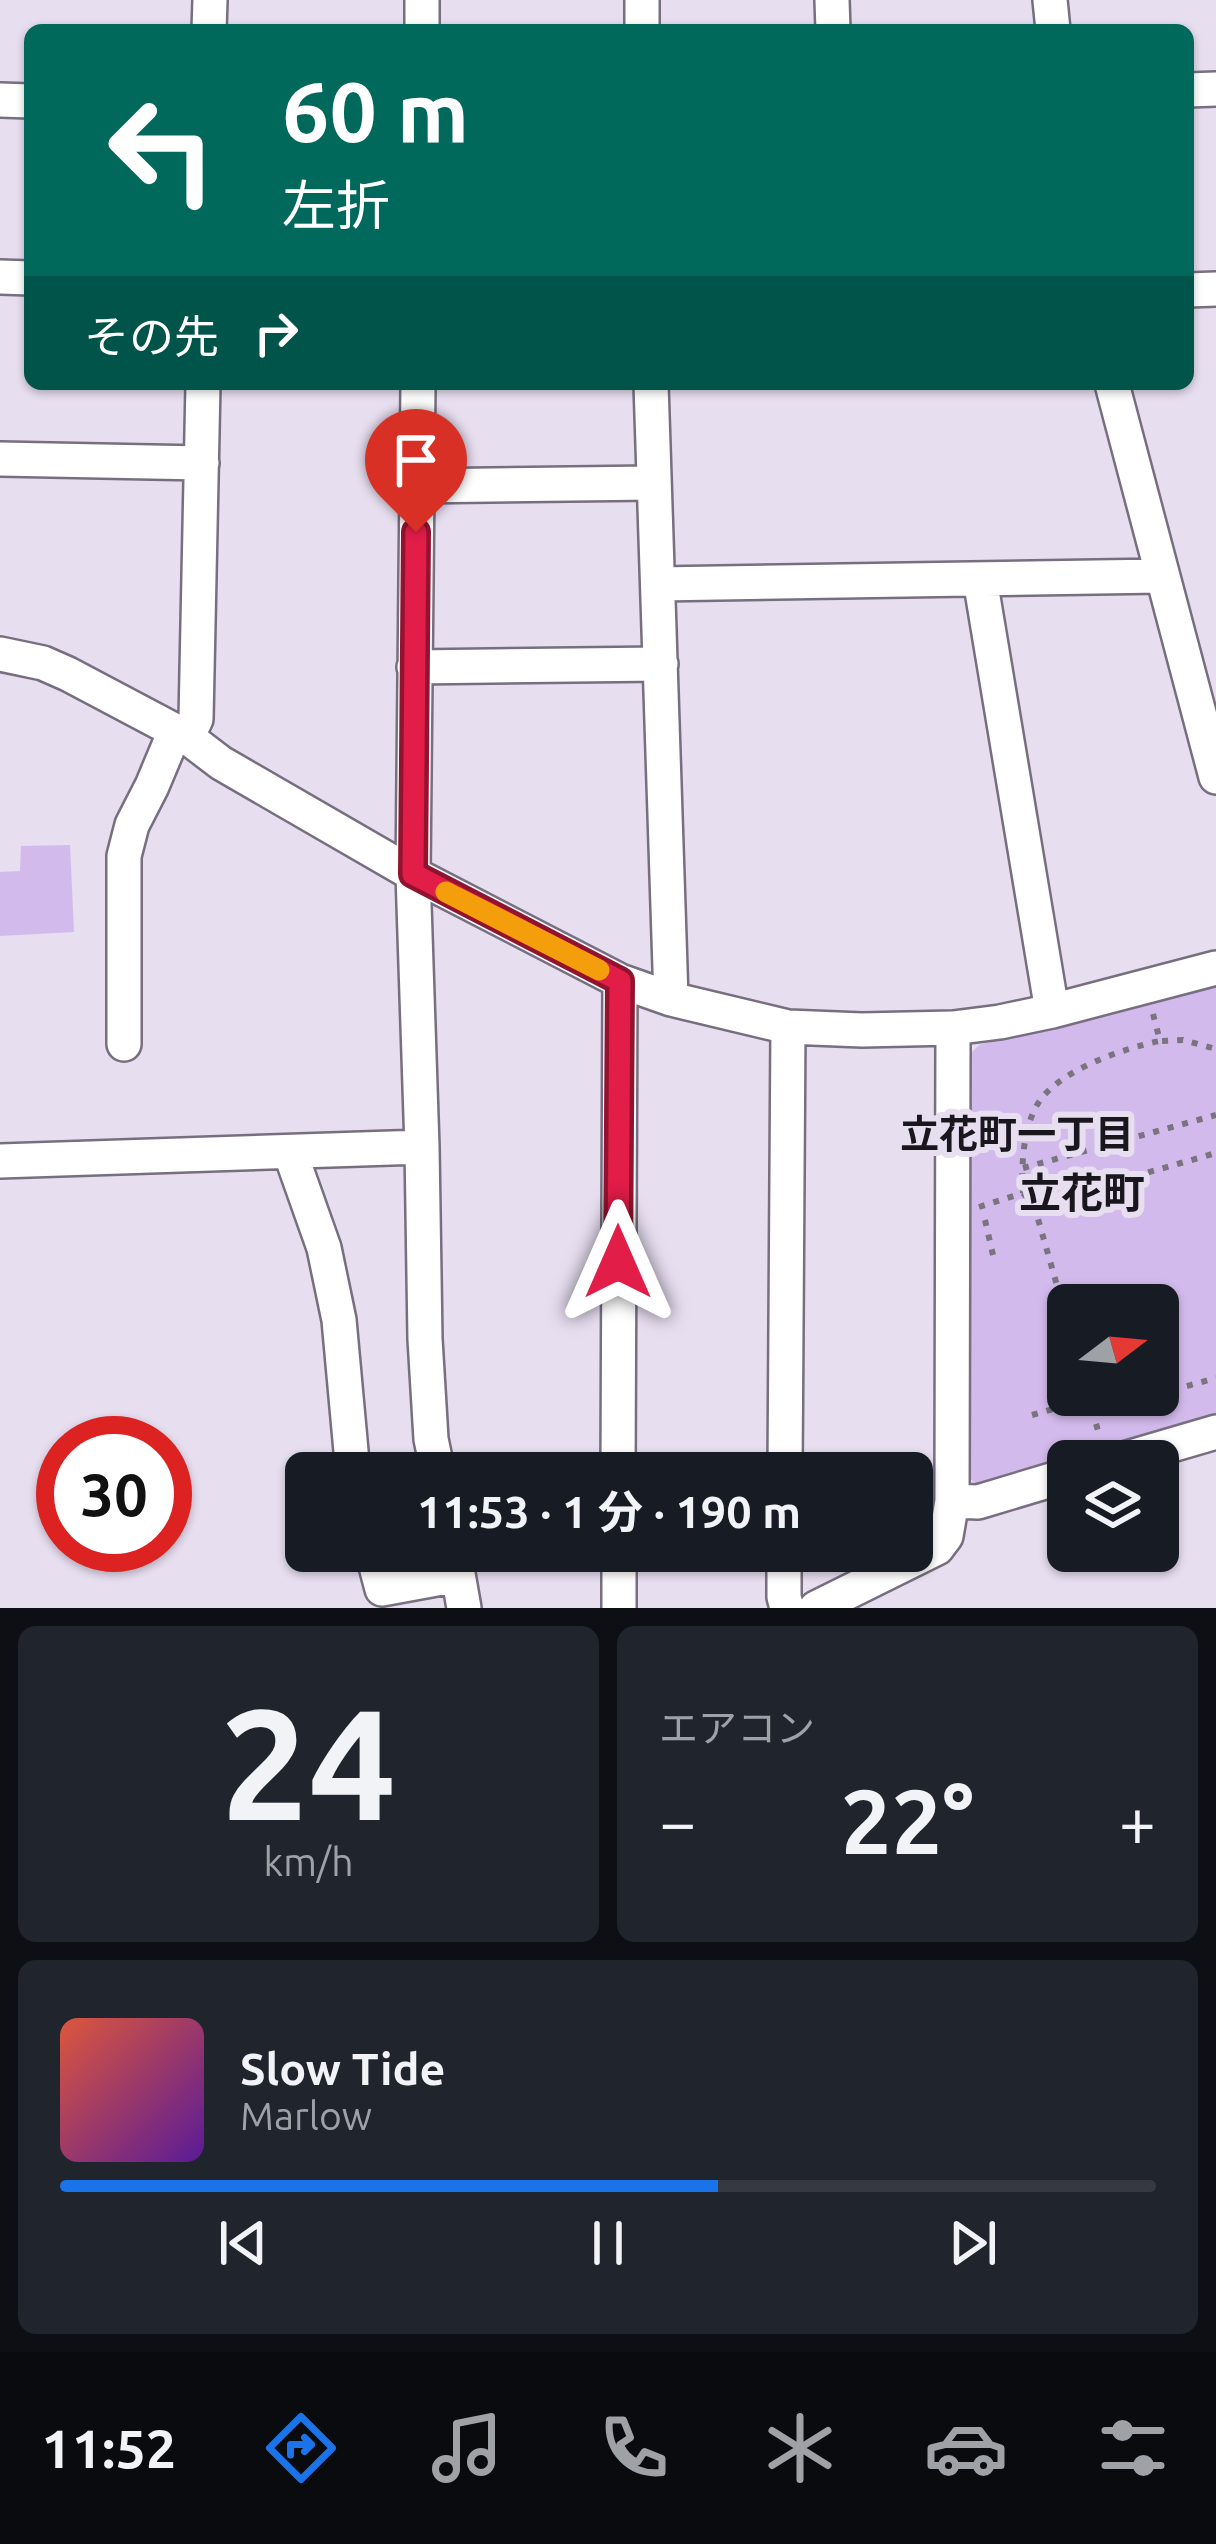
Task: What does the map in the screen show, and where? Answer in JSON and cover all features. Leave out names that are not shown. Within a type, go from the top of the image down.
[{"type":"street","points":[[124,1044],[124,856],[132,825],[152,786],[181,734],[196,718],[203,390]]},
{"type":"street","points":[[418,390],[413,874],[425,1339],[434,1452]]},
{"type":"street","points":[[651,390],[671,999]]},
{"type":"street","points":[[1114,390],[1216,777]]},
{"type":"street","points":[[0,459],[202,464]]},
{"type":"street","points":[[416,486],[654,482]]},
{"type":"street","points":[[658,584],[1161,576]]},
{"type":"street","points":[[980,579],[1052,1011]]},
{"type":"street","points":[[0,654],[44,663],[68,674],[181,734],[221,763],[413,874],[620,981],[671,999],[788,1027],[953,1028],[1052,1011],[1216,968]]},
{"type":"street","points":[[414,667],[661,664]]},
{"type":"street","points":[[618,1452],[620,981]]},
{"type":"street","points":[[785,1452],[788,1027]]},
{"type":"street","points":[[816,1608],[937,1548],[946,1536],[952,1501],[953,1028]]},
{"type":"street","points":[[0,1161],[422,1147]]},
{"type":"street","points":[[290,1152],[324,1248],[340,1320],[351,1452]]},
{"type":"street","points":[[1168,1440],[1216,1432]]},
{"type":"street","points":[[952,1501],[978,1502],[1047,1481]]},
{"type":"street","points":[[378,1572],[382,1589],[459,1578]]},
{"type":"street","points":[[619,1572],[619,1608]]},
{"type":"street","points":[[784,1572],[787,1608]]},
{"type":"path","points":[[1146,987],[1160,1041]]},
{"type":"path","points":[[1057,1284],[1034,1205],[1023,1192],[1030,1121],[1038,1102],[1053,1086],[1119,1053],[1160,1041],[1183,1040],[1216,1048]]},
{"type":"path","points":[[1023,1168],[1216,1115]]},
{"type":"path","points":[[1034,1205],[1216,1153]]},
{"type":"path","points":[[952,1214],[1023,1192]]},
{"type":"path","points":[[1179,1388],[1216,1378]]},
{"type":"path","points":[[1032,1415],[1047,1410]]},
{"type":"shaded area","points":[[70,845],[74,932],[0,936],[0,872],[20,871],[21,846]]},
{"type":"shaded area","points":[[1216,986],[1216,1420],[1146,1440],[1047,1440],[1047,1468],[980,1487],[968,1477],[969,1055],[979,1045]]},
{"type":"slow traffic","points":[[446,892],[599,970]]},
{"type":"district","name":"立花町一丁目","points":[[1017,1134]]},
{"type":"district","name":"立花町","points":[[1082,1193]]},
{"type":"route","points":[[416,532],[413,874],[620,981],[618,1262]]}]
